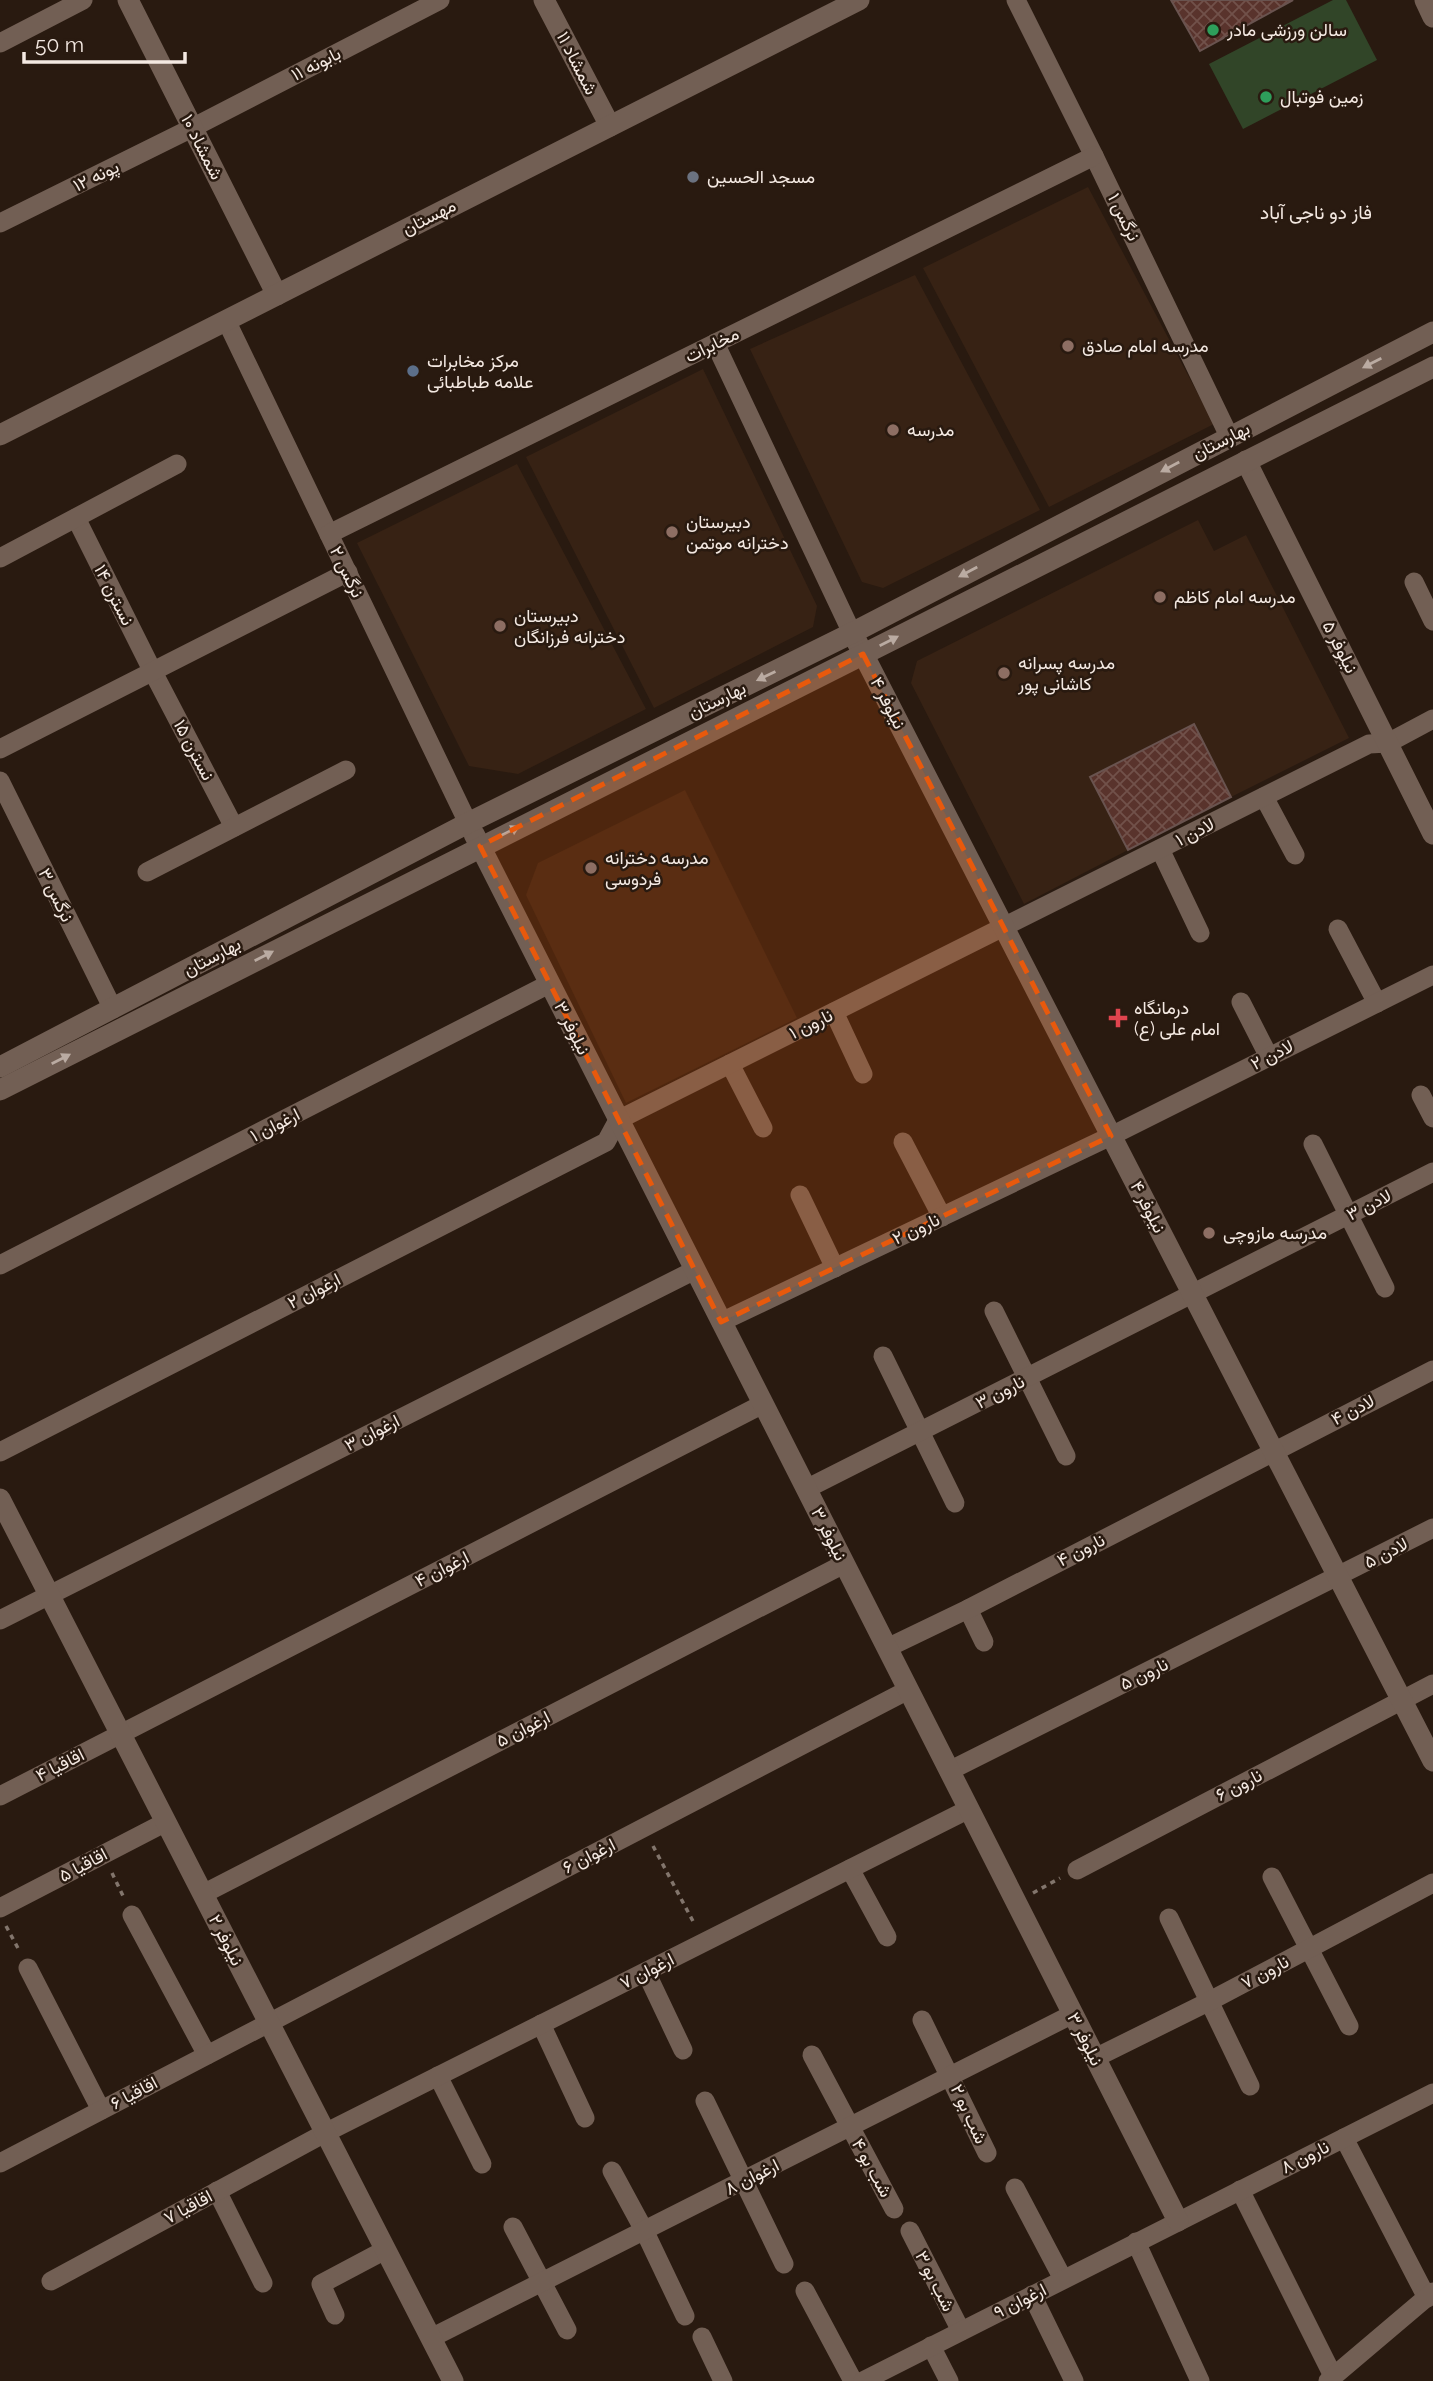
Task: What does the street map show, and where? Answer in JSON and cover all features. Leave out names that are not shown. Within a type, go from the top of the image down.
[{"type":"street","points":[[0,43],[83,0]]},
{"type":"street","name":"شمشاد ۱۰","points":[[128,0],[277,295]]},
{"type":"street","name":"بابونه ۱۱","points":[[192,128],[440,0]]},
{"type":"street","name":"شمشاد ۱۱","points":[[544,0],[610,126]]},
{"type":"street","name":"مهستان","points":[[0,435],[859,0]]},
{"type":"street","name":"نرگس ۱","points":[[1016,0],[1229,436]]},
{"type":"street","points":[[1425,0],[1433,18]]},
{"type":"street","name":"پونه ۱۲","points":[[0,223],[192,128]]},
{"type":"street","name":"مخابرات","points":[[329,534],[1094,156]]},
{"type":"street","name":"نرگس ۲","points":[[226,320],[468,823]]},
{"type":"street","name":"بهارستان","points":[[0,1067],[468,823],[852,633],[1433,332]]},
{"type":"street","points":[[715,343],[852,633]]},
{"type":"street","name":"بهارستان","points":[[0,1090],[1433,367]]},
{"type":"street","name":"نیلوفر ۵","points":[[1245,461],[1433,834]]},
{"type":"street","points":[[0,558],[177,464]]},
{"type":"street","name":"نسترن ۱۴","points":[[76,518],[153,672]]},
{"type":"street","points":[[0,749],[348,572]]},
{"type":"street","points":[[1414,582],[1433,621]]},
{"type":"street","name":"نیلوفر ۴","points":[[852,633],[1433,1761]]},
{"type":"street","name":"نسترن ۱۵","points":[[153,672],[234,827]]},
{"type":"street","name":"لادن ۱","points":[[1004,928],[1369,744],[1388,743],[1433,719]]},
{"type":"street","points":[[147,872],[346,770]]},
{"type":"street","name":"نرگس ۳","points":[[0,781],[113,1009]]},
{"type":"street","points":[[1264,797],[1295,855]]},
{"type":"street","name":"نیلوفر ۳","points":[[468,823],[1178,2221]]},
{"type":"street","points":[[1160,849],[1200,933]]},
{"type":"street","name":"نارون ۱","points":[[618,1120],[1004,928]]},
{"type":"street","points":[[1338,929],[1377,1003]]},
{"type":"street","name":"لادن ۲","points":[[1111,1136],[1433,975]]},
{"type":"street","name":"ارغوان ۱","points":[[0,1265],[549,984]]},
{"type":"street","points":[[1241,1002],[1269,1057]]},
{"type":"street","points":[[834,1013],[863,1074]]},
{"type":"street","points":[[730,1064],[763,1128]]},
{"type":"street","points":[[1421,1095],[1433,1118]]},
{"type":"street","name":"ارغوان ۲","points":[[0,1452],[606,1142],[618,1120]]},
{"type":"street","name":"نارون ۲","points":[[721,1322],[1111,1136]]},
{"type":"street","points":[[903,1142],[942,1217]]},
{"type":"street","points":[[1313,1144],[1385,1288]]},
{"type":"street","name":"لادن ۳","points":[[1193,1294],[1433,1172]]},
{"type":"street","points":[[800,1195],[835,1268]]},
{"type":"street","name":"ارغوان ۳","points":[[0,1620],[695,1270]]},
{"type":"street","name":"نارون ۳","points":[[806,1489],[1193,1294]]},
{"type":"street","points":[[994,1311],[1066,1456]]},
{"type":"street","points":[[883,1356],[955,1503]]},
{"type":"street","name":"لادن ۴","points":[[1273,1450],[1433,1370]]},
{"type":"street","name":"ارغوان ۴","points":[[121,1734],[763,1404]]},
{"type":"street","name":"نارون ۴","points":[[887,1648],[968,1609],[1273,1450]]},
{"type":"street","name":"نیلوفر ۲","points":[[0,1499],[453,2381]]},
{"type":"street","name":"لادن ۵","points":[[1339,1577],[1433,1528]]},
{"type":"street","name":"ارغوان ۵","points":[[203,1894],[844,1564]]},
{"type":"street","name":"نارون ۵","points":[[949,1771],[1339,1577]]},
{"type":"street","points":[[968,1609],[984,1643]]},
{"type":"street","name":"نارون ۶","points":[[1077,1870],[1433,1685]]},
{"type":"street","name":"ارغوان ۶","points":[[269,2022],[908,1690]]},
{"type":"street","name":"اقاقیا ۴","points":[[0,1796],[121,1734]]},
{"type":"street","name":"ارغوان ۷","points":[[326,2133],[969,1810]]},
{"type":"street","name":"اقاقیا ۵","points":[[3,1916],[103,1855],[166,1822]]},
{"type":"street","points":[[850,1869],[887,1937]]},
{"type":"street","points":[[1272,1877],[1349,2026]]},
{"type":"street","name":"نارون ۷","points":[[1095,2058],[1208,2002],[1433,1883]]},
{"type":"street","points":[[132,1915],[207,2055]]},
{"type":"street","points":[[1168,1918],[1250,2086]]},
{"type":"street","points":[[28,1968],[101,2110]]},
{"type":"street","points":[[646,1972],[683,2050]]},
{"type":"street","name":"ارغوان ۸","points":[[431,2338],[1073,2014]]},
{"type":"street","name":"شب بو ۲","points":[[922,2020],[987,2153]]},
{"type":"street","name":"اقاقیا ۶","points":[[2,2157],[101,2110],[269,2022]]},
{"type":"street","points":[[541,2024],[585,2118]]},
{"type":"street","name":"شب بو ۴","points":[[812,2055],[894,2209]]},
{"type":"street","points":[[438,2076],[482,2164]]},
{"type":"street","name":"نارون ۸","points":[[1178,2221],[1433,2094]]},
{"type":"street","points":[[705,2101],[784,2263]]},
{"type":"street","name":"اقاقیا ۷","points":[[51,2281],[326,2133]]},
{"type":"street","points":[[1240,2190],[1331,2379],[1430,2295],[1344,2138]]},
{"type":"street","points":[[612,2171],[685,2316]]},
{"type":"street","points":[[1015,2188],[1063,2279]]},
{"type":"street","points":[[217,2192],[263,2283]]},
{"type":"street","name":"ارغوان ۹","points":[[863,2381],[1178,2221]]},
{"type":"street","points":[[513,2227],[567,2330]]},
{"type":"street","name":"شب بو ۳","points":[[910,2231],[961,2331]]},
{"type":"street","points":[[1136,2242],[1200,2381]]},
{"type":"street","points":[[335,2315],[321,2284],[386,2250]]},
{"type":"street","points":[[805,2291],[853,2381]]},
{"type":"street","points":[[1032,2295],[1074,2381]]},
{"type":"street","points":[[702,2337],[723,2381]]},
{"type":"street","points":[[931,2346],[949,2381]]},
{"type":"path","points":[[643,1828],[705,1942]]},
{"type":"path","points":[[103,1855],[132,1915]]},
{"type":"path","points":[[1016,1902],[1077,1870]]},
{"type":"path","points":[[3,1916],[28,1968]]},
{"type":"highlighted area","points":[[863,654],[1111,1136],[721,1322],[480,846]]},
{"type":"shaded area","name":"مدرسه امام صادق","points":[[1088,187],[1214,424],[1049,507],[923,268]]},
{"type":"shaded area","name":"مدرسه","points":[[915,275],[1040,510],[883,588],[862,582],[750,349]]},
{"type":"shaded area","name":"دبیرستان دخترانه موتمن","points":[[703,369],[817,606],[813,627],[654,708],[526,457]]},
{"type":"shaded area","name":"دبیرستان دخترانه فرزانگان","points":[[517,464],[646,709],[518,774],[469,766],[357,543]]},
{"type":"shaded area","points":[[1198,520],[1214,551],[1246,535],[1349,738],[1231,797],[1194,724],[1149,746],[1090,777],[1128,850],[1024,904],[911,683],[917,661]]},
{"type":"shaded area","points":[[685,790],[797,1018],[626,1103],[526,895],[538,863]]},
{"type":"green space","name":"زمین فوتبال","points":[[1333,0],[1346,0],[1377,60],[1243,129],[1209,64]]},
{"type":"building","name":"سالن ورزشی مادر","points":[[1171,0],[1293,0],[1200,51]]},
{"type":"building","points":[[1194,724],[1231,797],[1128,850],[1090,777]]},
{"type":"place","name":"سالن ورزشی مادر","points":[[1213,30]]},
{"type":"place","name":"زمین فوتبال","points":[[1266,97]]},
{"type":"place","name":"مسجد الحسین","points":[[693,177]]},
{"type":"place","name":"مدرسه امام صادق","points":[[1068,346]]},
{"type":"place","name":"مرکز مخابرات علامه طباطبائی","points":[[413,371]]},
{"type":"place","name":"مدرسه","points":[[893,430]]},
{"type":"place","name":"دبیرستان دخترانه موتمن","points":[[672,532]]},
{"type":"place","name":"مدرسه امام کاظم","points":[[1160,597]]},
{"type":"place","name":"دبیرستان دخترانه فرزانگان","points":[[500,626]]},
{"type":"place","name":"مدرسه پسرانه کاشانی پور","points":[[1004,673]]},
{"type":"place","name":"مدرسه دخترانه فردوسی","points":[[591,868]]},
{"type":"place","name":"درمانگاه امام علی (ع)","points":[[1118,1018]]},
{"type":"place","name":"مدرسه مازوچی","points":[[1209,1233]]},
{"type":"district","name":"فاز دو ناجی آباد","points":[[1316,212]]}]
